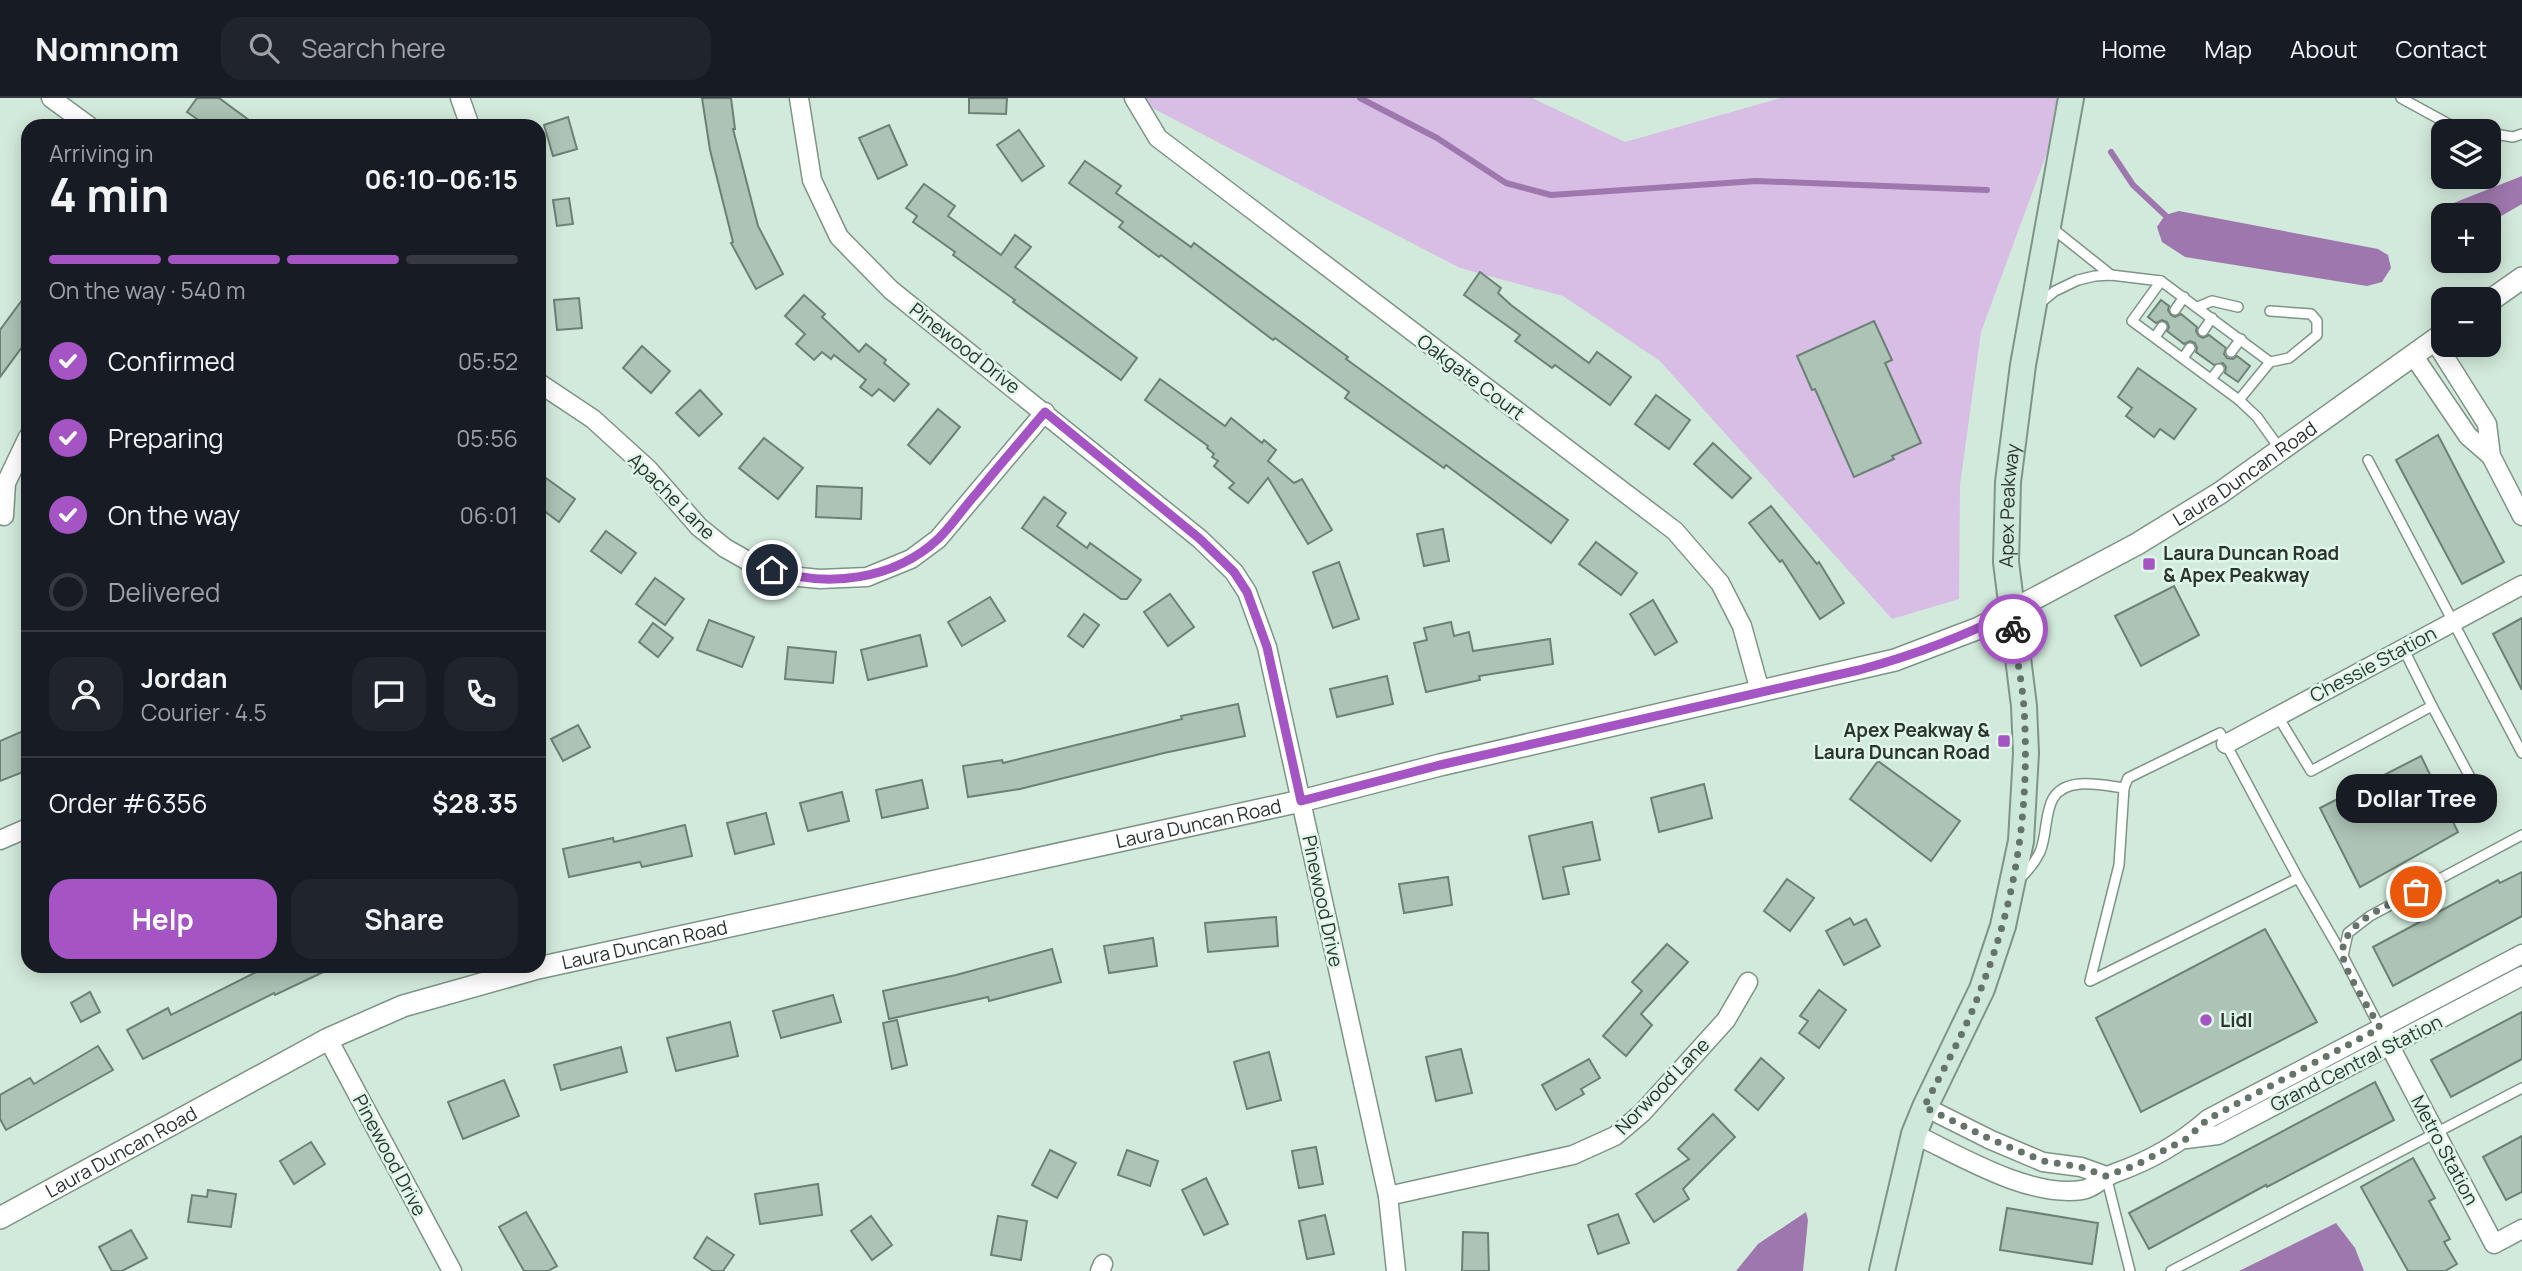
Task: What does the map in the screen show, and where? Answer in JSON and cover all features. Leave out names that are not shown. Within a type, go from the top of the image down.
[{"type":"main road","name":"Apex Peakway","points":[[1882,1271],[1914,1134],[1924,1107],[1982,989],[2003,926],[2021,841],[2026,753],[2024,706],[2006,562],[2008,482],[2023,365],[2071,98]]},
{"type":"street","points":[[51,98],[80,119]]},
{"type":"street","points":[[460,98],[468,119]]},
{"type":"street","name":"Pinewood Drive","points":[[799,98],[812,180],[839,237],[891,290],[1200,539],[1234,572],[1247,592],[1267,647],[1388,1196],[1396,1271]]},
{"type":"street","name":"Oakgate Court","points":[[1134,98],[1158,138],[1675,531],[1720,583],[1742,626],[1759,691]]},
{"type":"street","points":[[2501,293],[2522,278]]},
{"type":"street","name":"Laura Duncan Road","points":[[546,965],[1301,801],[1440,765],[1895,660],[1979,628],[2137,544],[2220,494],[2431,343]]},
{"type":"street","points":[[2413,355],[2468,436],[2491,456]]},
{"type":"street","points":[[2450,357],[2487,424],[2491,456],[2522,516]]},
{"type":"street","name":"Apache Lane","points":[[546,388],[593,419],[648,469],[699,527],[725,548],[755,565],[789,576],[820,579],[866,577],[911,559],[938,539],[1045,412]]},
{"type":"street","points":[[4,516],[6,483],[21,452]]},
{"type":"street","name":"Chessie Station","points":[[2225,744],[2522,585]]},
{"type":"street","points":[[0,840],[21,831]]},
{"type":"street","name":"Grand Central Station","points":[[1914,1134],[2010,1177],[2042,1187],[2086,1190],[2106,1176],[2134,1166],[2186,1139],[2208,1119],[2522,954]]},
{"type":"street","name":"Laura Duncan Road","points":[[0,1218],[328,1038],[403,1006],[517,973]]},
{"type":"street","name":"Grand Central Station","points":[[2186,1139],[2218,1135],[2522,976]]},
{"type":"street","name":"Norwood Lane","points":[[1388,1196],[1573,1155],[1615,1136],[1642,1113],[1726,1020],[1748,982]]},
{"type":"street","name":"Metro Station","points":[[2380,1028],[2494,1244],[2522,1229]]},
{"type":"street","name":"Pinewood Drive","points":[[328,1038],[452,1271]]},
{"type":"street","points":[[1924,1107],[2043,1161],[2081,1167],[2106,1176]]},
{"type":"lane","points":[[2401,98],[2439,119]]},
{"type":"lane","points":[[2501,135],[2513,137],[2522,134]]},
{"type":"lane","points":[[2048,225],[2111,275]]},
{"type":"lane","points":[[2033,308],[2055,291],[2078,280],[2111,275],[2161,281],[2270,362]]},
{"type":"lane","points":[[2161,281],[2132,321],[2239,400],[2257,417],[2281,450]]},
{"type":"lane","points":[[2175,310],[2184,297]]},
{"type":"lane","points":[[2198,307],[2212,301],[2238,307]]},
{"type":"lane","points":[[2239,400],[2270,362],[2289,358],[2317,335],[2319,327],[2311,314],[2270,312]]},
{"type":"lane","points":[[2203,331],[2212,318]]},
{"type":"lane","points":[[2155,337],[2162,327]]},
{"type":"lane","points":[[2231,352],[2241,339]]},
{"type":"lane","points":[[2183,358],[2190,348]]},
{"type":"lane","points":[[2211,379],[2219,369]]},
{"type":"lane","points":[[2368,460],[2522,753]]},
{"type":"lane","points":[[2403,648],[2479,794]]},
{"type":"lane","points":[[2277,715],[2311,771],[2432,706]]},
{"type":"lane","points":[[2298,878],[2090,981],[2119,865],[2124,788],[2128,778],[2220,733],[2380,1028]]},
{"type":"lane","points":[[2013,884],[2028,872],[2040,850],[2047,811],[2055,795],[2069,786],[2081,784],[2124,788]]},
{"type":"lane","points":[[2343,956],[2348,933],[2355,926],[2522,835]]},
{"type":"lane","points":[[2171,1271],[2522,1088]]},
{"type":"lane","points":[[2106,1176],[2130,1271]]},
{"type":"shaded area","points":[[1133,98],[1532,98],[1625,142],[1781,98],[2067,98],[1981,332],[1960,485],[1959,599],[1892,619],[1660,361],[1563,296],[1460,268]]},
{"type":"shaded area","points":[[2522,176],[2522,204],[2501,216],[2501,203],[2454,203],[2489,189],[2501,189],[2501,184]]},
{"type":"shaded area","points":[[2179,211],[2378,249],[2388,255],[2391,268],[2382,282],[2367,286],[2185,257],[2162,242],[2157,227],[2165,215]]},
{"type":"shaded area","points":[[1806,1212],[1808,1220],[1803,1271],[1736,1271],[1758,1244]]},
{"type":"shaded area","points":[[2336,1223],[2355,1248],[2364,1271],[2239,1271]]},
{"type":"building","points":[[197,98],[219,98],[248,119],[197,119],[187,112]]},
{"type":"building","points":[[702,98],[731,98],[733,129],[758,226],[783,274],[756,289],[731,243],[733,242],[710,150]]},
{"type":"building","points":[[969,98],[1007,98],[1006,114],[969,113]]},
{"type":"building","points":[[568,117],[577,149],[553,156],[546,124]]},
{"type":"building","points":[[889,125],[907,165],[878,179],[859,138]]},
{"type":"building","points":[[1019,130],[1044,166],[1022,181],[997,145]]},
{"type":"building","points":[[1085,161],[1121,186],[1116,193],[1191,247],[1194,243],[1348,357],[1346,359],[1568,520],[1551,543],[1446,465],[1444,468],[1345,398],[1349,392],[1119,227],[1123,222],[1069,183]]},
{"type":"building","points":[[924,184],[955,206],[948,216],[1001,255],[1015,235],[1031,247],[1015,267],[1137,358],[1121,380],[1013,302],[1015,300],[913,222],[917,216],[906,208]]},
{"type":"building","points":[[569,198],[573,224],[557,226],[553,200]]},
{"type":"building","points":[[1480,272],[1501,288],[1498,293],[1511,305],[1589,363],[1597,352],[1631,377],[1610,405],[1555,365],[1552,368],[1515,341],[1520,335],[1464,295]]},
{"type":"building","points":[[804,295],[825,314],[822,317],[859,352],[866,344],[909,384],[894,401],[879,389],[872,396],[860,387],[866,380],[834,355],[831,359],[822,352],[814,360],[796,344],[805,334],[785,316]]},
{"type":"building","points":[[579,298],[582,328],[557,330],[554,300]]},
{"type":"building","points":[[2161,300],[2169,306],[2171,315],[2175,317],[2181,314],[2197,327],[2199,336],[2203,338],[2209,335],[2226,348],[2224,354],[2227,358],[2233,359],[2237,356],[2250,366],[2238,382],[2225,373],[2226,367],[2223,363],[2214,365],[2196,352],[2195,343],[2190,341],[2184,344],[2167,331],[2167,322],[2162,320],[2156,323],[2148,317]]},
{"type":"building","points":[[21,302],[21,348],[0,377],[0,330]]},
{"type":"building","points":[[1874,321],[1892,360],[1885,363],[1921,443],[1854,477],[1815,389],[1812,390],[1797,356]]},
{"type":"building","points":[[642,346],[670,371],[651,393],[623,368]]},
{"type":"building","points":[[2138,368],[2196,409],[2174,439],[2160,429],[2154,437],[2126,416],[2132,408],[2118,397]]},
{"type":"building","points":[[1160,379],[1225,426],[1231,418],[1262,443],[1264,440],[1276,450],[1268,461],[1294,483],[1302,479],[1332,530],[1308,544],[1268,478],[1248,503],[1229,488],[1234,483],[1214,466],[1218,461],[1212,457],[1214,454],[1208,446],[1145,400]]},
{"type":"building","points":[[700,390],[722,414],[699,436],[676,413]]},
{"type":"building","points":[[1656,395],[1690,420],[1669,449],[1635,424]]},
{"type":"building","points":[[938,409],[960,427],[930,464],[908,445]]},
{"type":"building","points":[[2438,435],[2504,562],[2462,584],[2396,460]]},
{"type":"building","points":[[764,438],[803,468],[778,499],[739,468]]},
{"type":"building","points":[[1713,443],[1751,478],[1732,498],[1694,464]]},
{"type":"building","points":[[546,478],[575,499],[559,522],[546,512]]},
{"type":"building","points":[[817,486],[862,488],[861,519],[816,517]]},
{"type":"building","points":[[1044,497],[1066,513],[1057,526],[1087,548],[1090,543],[1141,580],[1127,599],[1121,599],[1022,528]]},
{"type":"building","points":[[1771,506],[1817,564],[1819,562],[1844,603],[1820,619],[1782,560],[1780,562],[1749,523]]},
{"type":"building","points":[[1443,529],[1449,561],[1424,566],[1417,534]]},
{"type":"building","points":[[606,531],[636,553],[621,573],[591,551]]},
{"type":"building","points":[[1596,542],[1637,573],[1621,595],[1579,564]]},
{"type":"building","points":[[1339,562],[1359,619],[1333,628],[1313,572]]},
{"type":"building","points":[[655,578],[684,599],[665,625],[636,604]]},
{"type":"building","points":[[2174,586],[2199,635],[2141,666],[2115,616]]},
{"type":"building","points":[[1170,594],[1194,627],[1168,646],[1144,612]]},
{"type":"building","points":[[990,597],[1005,621],[962,646],[948,622]]},
{"type":"building","points":[[1653,600],[1677,642],[1655,655],[1630,614]]},
{"type":"building","points":[[1084,614],[1099,625],[1083,647],[1068,636]]},
{"type":"building","points":[[2522,618],[2522,690],[2493,634]]},
{"type":"building","points":[[709,620],[754,637],[742,667],[697,650]]},
{"type":"building","points":[[1451,622],[1454,636],[1469,632],[1473,651],[1550,639],[1553,664],[1479,676],[1480,680],[1426,692],[1414,643],[1427,640],[1424,628]]},
{"type":"building","points":[[653,623],[673,638],[658,657],[639,642]]},
{"type":"building","points":[[920,635],[927,666],[868,680],[861,650]]},
{"type":"building","points":[[788,647],[836,652],[833,683],[785,679]]},
{"type":"building","points":[[1387,676],[1393,704],[1337,717],[1330,689]]},
{"type":"building","points":[[1238,704],[1245,736],[1020,789],[968,797],[963,766],[1002,760],[1003,763],[1182,719],[1181,716]]},
{"type":"building","points":[[578,725],[590,747],[563,761],[551,739]]},
{"type":"building","points":[[21,732],[21,773],[0,781],[0,741]]},
{"type":"building","points":[[2421,756],[2458,832],[2360,887],[2320,808]]},
{"type":"building","points":[[1878,761],[1960,821],[1931,861],[1850,799]]},
{"type":"building","points":[[922,780],[928,808],[882,818],[876,790]]},
{"type":"building","points":[[1704,784],[1712,818],[1659,832],[1651,798]]},
{"type":"building","points":[[842,792],[849,821],[808,831],[800,803]]},
{"type":"building","points":[[766,813],[774,844],[735,854],[727,823]]},
{"type":"building","points":[[1592,822],[1600,860],[1563,867],[1569,894],[1543,899],[1529,836]]},
{"type":"building","points":[[685,825],[692,856],[642,867],[640,862],[569,877],[563,849],[613,838],[614,842]]},
{"type":"building","points":[[2522,872],[2522,916],[2393,986],[2373,947],[2498,880],[2500,883]]},
{"type":"building","points":[[1448,877],[1452,905],[1404,913],[1399,884]]},
{"type":"building","points":[[1787,879],[1814,898],[1790,931],[1764,911]]},
{"type":"building","points":[[1276,917],[1278,946],[1208,952],[1205,923]]},
{"type":"building","points":[[1850,918],[1854,925],[1866,919],[1880,946],[1844,965],[1826,931]]},
{"type":"building","name":"Lidl","points":[[2265,929],[2317,1022],[2141,1112],[2096,1018]]},
{"type":"building","points":[[1153,938],[1157,966],[1109,973],[1104,946]]},
{"type":"building","points":[[1667,944],[1688,962],[1641,1014],[1652,1025],[1626,1056],[1603,1036],[1642,991],[1632,982]]},
{"type":"building","points":[[1052,949],[1061,982],[989,1001],[988,997],[889,1019],[883,991]]},
{"type":"building","points":[[254,973],[321,973],[275,995],[274,993],[143,1059],[127,1030],[168,1008],[171,1015]]},
{"type":"building","points":[[1819,990],[1846,1010],[1819,1048],[1799,1033],[1808,1021],[1800,1016]]},
{"type":"building","points":[[90,992],[100,1012],[81,1022],[71,1003]]},
{"type":"building","points":[[833,995],[841,1022],[781,1038],[773,1011]]},
{"type":"building","points":[[2522,1012],[2522,1059],[2451,1097],[2431,1060]]},
{"type":"building","points":[[897,1020],[907,1065],[892,1069],[883,1023]]},
{"type":"building","points":[[730,1022],[738,1056],[676,1071],[667,1038]]},
{"type":"building","points":[[98,1046],[113,1070],[6,1130],[0,1119],[0,1095],[30,1078],[34,1084]]},
{"type":"building","points":[[621,1047],[627,1072],[561,1090],[554,1065]]},
{"type":"building","points":[[1461,1049],[1472,1093],[1436,1101],[1426,1057]]},
{"type":"building","points":[[1269,1052],[1281,1100],[1247,1109],[1234,1062]]},
{"type":"building","points":[[1761,1058],[1784,1078],[1758,1110],[1735,1090]]},
{"type":"building","points":[[1589,1059],[1600,1078],[1581,1089],[1584,1094],[1556,1110],[1542,1085]]},
{"type":"building","points":[[504,1080],[519,1116],[463,1139],[448,1102]]},
{"type":"building","points":[[2375,1082],[2394,1120],[2267,1187],[2266,1185],[2149,1249],[2129,1213]]},
{"type":"building","points":[[1713,1114],[1735,1137],[1683,1189],[1689,1199],[1654,1222],[1636,1194],[1689,1159],[1678,1149]]},
{"type":"building","points":[[2522,1136],[2522,1192],[2506,1200],[2483,1157]]},
{"type":"building","points":[[311,1142],[325,1164],[294,1184],[280,1161]]},
{"type":"building","points":[[1316,1147],[1323,1184],[1299,1188],[1292,1151]]},
{"type":"building","points":[[1050,1150],[1076,1163],[1057,1198],[1032,1185]]},
{"type":"building","points":[[1127,1150],[1158,1161],[1150,1186],[1118,1175]]},
{"type":"building","points":[[2413,1158],[2435,1198],[2429,1201],[2450,1239],[2444,1242],[2457,1264],[2445,1271],[2408,1271],[2361,1187]]},
{"type":"building","points":[[1206,1178],[1228,1224],[1204,1235],[1182,1190]]},
{"type":"building","points":[[818,1184],[822,1215],[760,1224],[755,1194]]},
{"type":"building","points":[[208,1190],[236,1194],[231,1227],[188,1222],[192,1195],[207,1197]]},
{"type":"building","points":[[2007,1208],[2098,1223],[2092,1264],[2000,1250]]},
{"type":"building","points":[[526,1212],[557,1266],[548,1271],[524,1271],[499,1227]]},
{"type":"building","points":[[1618,1214],[1629,1243],[1598,1254],[1588,1225]]},
{"type":"building","points":[[1325,1215],[1334,1254],[1307,1259],[1299,1221]]},
{"type":"building","points":[[871,1216],[892,1245],[872,1260],[851,1231]]},
{"type":"building","points":[[998,1216],[1027,1221],[1021,1260],[991,1255]]},
{"type":"building","points":[[131,1230],[147,1258],[122,1271],[112,1271],[99,1247]]},
{"type":"building","points":[[1463,1232],[1488,1233],[1489,1271],[1462,1271]]},
{"type":"building","points":[[707,1237],[734,1255],[723,1271],[713,1271],[694,1258]]},
{"type":"waterway","points":[[1360,98],[1437,138],[1506,183],[1551,195],[1756,181],[1987,190]]},
{"type":"waterway","points":[[2111,152],[2133,185],[2165,215]]},
{"type":"way so far","points":[[2013,629],[2024,706],[2026,753],[2021,841],[2013,884],[2003,926],[1982,989],[1924,1107],[2043,1161],[2081,1167],[2106,1176],[2134,1166],[2186,1139],[2208,1119],[2380,1028],[2350,974],[2343,956],[2345,940],[2355,926],[2416,892]]},
{"type":"place","name":"Laura Duncan Road & Apex Peakway","points":[[2149,564]]},
{"type":"place","name":"Apex Peakway & Laura Duncan Road","points":[[2004,741]]},
{"type":"place","name":"Dollar Tree","points":[[2416,892]]},
{"type":"place","name":"Lidl","points":[[2206,1020]]},
{"type":"route","points":[[772,570],[789,576],[820,579],[866,577],[911,559],[938,539],[1045,412],[1200,539],[1234,572],[1247,592],[1267,647],[1301,801],[1440,765],[1859,670],[1895,660],[1979,628],[2011,612],[2013,629]]}]
